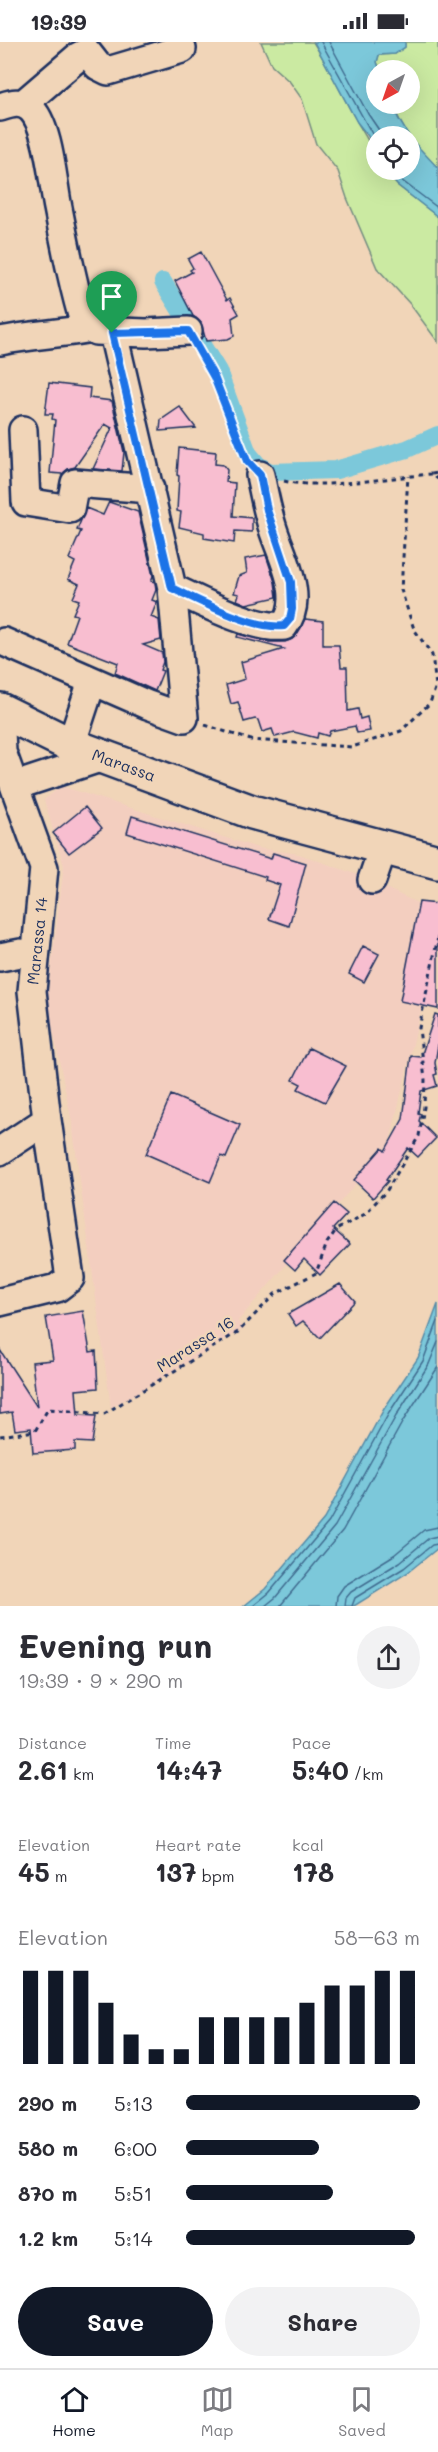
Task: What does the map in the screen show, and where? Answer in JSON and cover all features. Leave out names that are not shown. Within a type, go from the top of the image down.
[{"type":"main road","name":"Marassa","points":[[0,711],[71,745],[252,812],[438,862]]},
{"type":"street","points":[[11,106],[79,56],[85,47],[98,66],[108,70],[182,49]]},
{"type":"street","points":[[11,106],[31,108],[50,154],[57,206],[86,329]]},
{"type":"street","points":[[0,340],[86,329],[112,333],[188,331]]},
{"type":"street","points":[[4,642],[184,718],[172,588],[112,333]]},
{"type":"street","points":[[23,430],[26,502],[70,509],[75,483],[150,489]]},
{"type":"street","points":[[172,588],[214,608],[262,624],[284,626],[290,619],[291,582],[267,510],[260,475]]},
{"type":"street","points":[[71,745],[92,681]]},
{"type":"street","name":"Marassa 14","points":[[0,711],[2,752],[44,868],[32,991],[47,1120],[70,1278],[57,1288],[0,1302]]},
{"type":"street","points":[[15,786],[104,757]]},
{"type":"street","points":[[372,880],[383,848]]},
{"type":"street","points":[[0,957],[21,953],[35,955]]},
{"type":"street","points":[[0,1151],[47,1120]]},
{"type":"path","points":[[188,331],[214,377],[247,461],[260,475],[294,483],[438,473]]},
{"type":"path","points":[[432,474],[438,479]]},
{"type":"path","points":[[184,718],[251,740],[352,747],[400,731],[430,703],[436,686],[432,655],[414,629],[400,590],[408,476]]},
{"type":"path","name":"Marassa 16","points":[[0,1436],[35,1431],[48,1409],[104,1414],[238,1332],[275,1294],[316,1273],[327,1243],[336,1230],[365,1214],[387,1190],[408,1159],[419,1136],[424,1107],[425,1080],[419,1028],[438,937]]},
{"type":"shaded area","points":[[61,786],[258,848],[299,854],[361,876],[438,913],[438,938],[389,1145],[238,1321],[243,1329],[111,1408],[72,1123],[47,1000],[64,866],[44,800]]},
{"type":"green space","points":[[261,42],[313,42],[366,138],[366,180],[393,180],[438,217],[438,342],[410,304],[377,268],[338,171],[316,144],[302,99],[290,82],[272,66]]},
{"type":"green space","points":[[405,42],[438,42],[438,168],[420,150],[420,126],[403,126],[397,114],[420,114],[420,60],[378,60],[379,55],[395,54],[405,47]]},
{"type":"water","points":[[314,42],[405,42],[405,47],[395,54],[379,55],[378,60],[366,60],[366,114],[397,114],[403,126],[366,126],[366,133],[357,122]]},
{"type":"water","points":[[420,149],[438,168],[438,217],[393,180],[420,180]]},
{"type":"water","points":[[438,1304],[438,1548],[407,1573],[354,1606],[244,1606],[265,1589],[324,1519],[384,1409],[418,1358]]},
{"type":"building","points":[[201,252],[227,300],[230,298],[239,314],[232,318],[234,336],[228,339],[206,341],[201,323],[193,316],[175,281],[192,272],[190,270],[193,268],[188,259]]},
{"type":"building","points":[[49,383],[90,388],[89,398],[112,401],[124,452],[122,471],[93,469],[112,428],[105,424],[75,467],[62,474],[50,473],[55,420],[52,419],[53,414],[45,414]]},
{"type":"building","points":[[180,407],[196,428],[160,431],[161,420]]},
{"type":"building","points":[[179,448],[216,452],[215,464],[223,465],[227,470],[226,482],[235,483],[233,516],[252,518],[252,532],[235,531],[234,543],[204,538],[204,533],[179,527],[181,512],[177,511],[179,476],[177,475]]},
{"type":"building","points":[[109,502],[138,512],[153,576],[151,581],[155,582],[156,590],[152,600],[157,602],[151,617],[159,620],[161,640],[143,645],[162,653],[163,662],[160,670],[163,671],[155,691],[115,673],[118,663],[67,643],[77,615],[73,614],[79,600],[73,598],[79,584],[68,579],[75,562],[69,559],[81,531],[77,530],[86,508],[103,515]]},
{"type":"building","points":[[266,555],[275,582],[277,597],[246,604],[237,600],[239,594],[234,593],[239,576],[247,573],[245,559]]},
{"type":"building","points":[[305,619],[323,621],[323,645],[339,645],[341,667],[347,667],[348,711],[358,709],[360,719],[367,717],[370,731],[357,733],[355,726],[330,731],[328,736],[318,733],[317,738],[294,732],[275,737],[272,729],[262,732],[258,720],[244,722],[238,702],[231,704],[226,685],[245,679],[241,662],[284,649],[237,637],[238,634],[269,642],[285,642],[297,634]]},
{"type":"building","points":[[85,807],[102,828],[69,853],[53,833]]},
{"type":"building","points":[[132,816],[271,859],[273,853],[306,863],[289,926],[269,919],[280,885],[265,880],[266,877],[127,833]]},
{"type":"building","points":[[419,902],[438,904],[438,1009],[400,1001]]},
{"type":"building","points":[[363,946],[379,954],[364,982],[349,974]]},
{"type":"building","points":[[435,1014],[438,1015],[438,1045],[435,1063],[437,1074],[434,1075],[437,1086],[421,1091],[418,1113],[421,1114],[419,1121],[436,1138],[418,1157],[408,1148],[386,1180],[388,1181],[373,1198],[354,1180],[382,1148],[385,1151],[403,1119],[411,1056],[421,1057]]},
{"type":"building","points":[[309,1048],[346,1066],[325,1102],[298,1089],[301,1084],[293,1080]]},
{"type":"building","points":[[171,1095],[240,1125],[226,1158],[221,1156],[210,1182],[146,1154]]},
{"type":"building","points":[[334,1203],[347,1214],[333,1229],[350,1244],[320,1275],[304,1259],[295,1270],[284,1260]]},
{"type":"building","points":[[340,1284],[355,1301],[320,1338],[303,1321],[296,1326],[288,1314]]},
{"type":"building","points":[[83,1311],[90,1352],[96,1351],[98,1388],[76,1390],[78,1415],[96,1416],[92,1443],[75,1442],[75,1450],[33,1453],[31,1428],[15,1430],[12,1412],[0,1414],[0,1350],[37,1407],[32,1362],[53,1360],[46,1317]]},
{"type":"waterway","points":[[163,282],[218,371],[248,453],[258,465],[270,472],[336,470],[407,449],[438,435]]},
{"type":"route","points":[[188,331],[214,377],[247,461],[260,475],[267,510],[291,582],[292,609],[290,619],[284,626],[262,624],[214,608],[172,588],[112,333],[188,331]]}]
